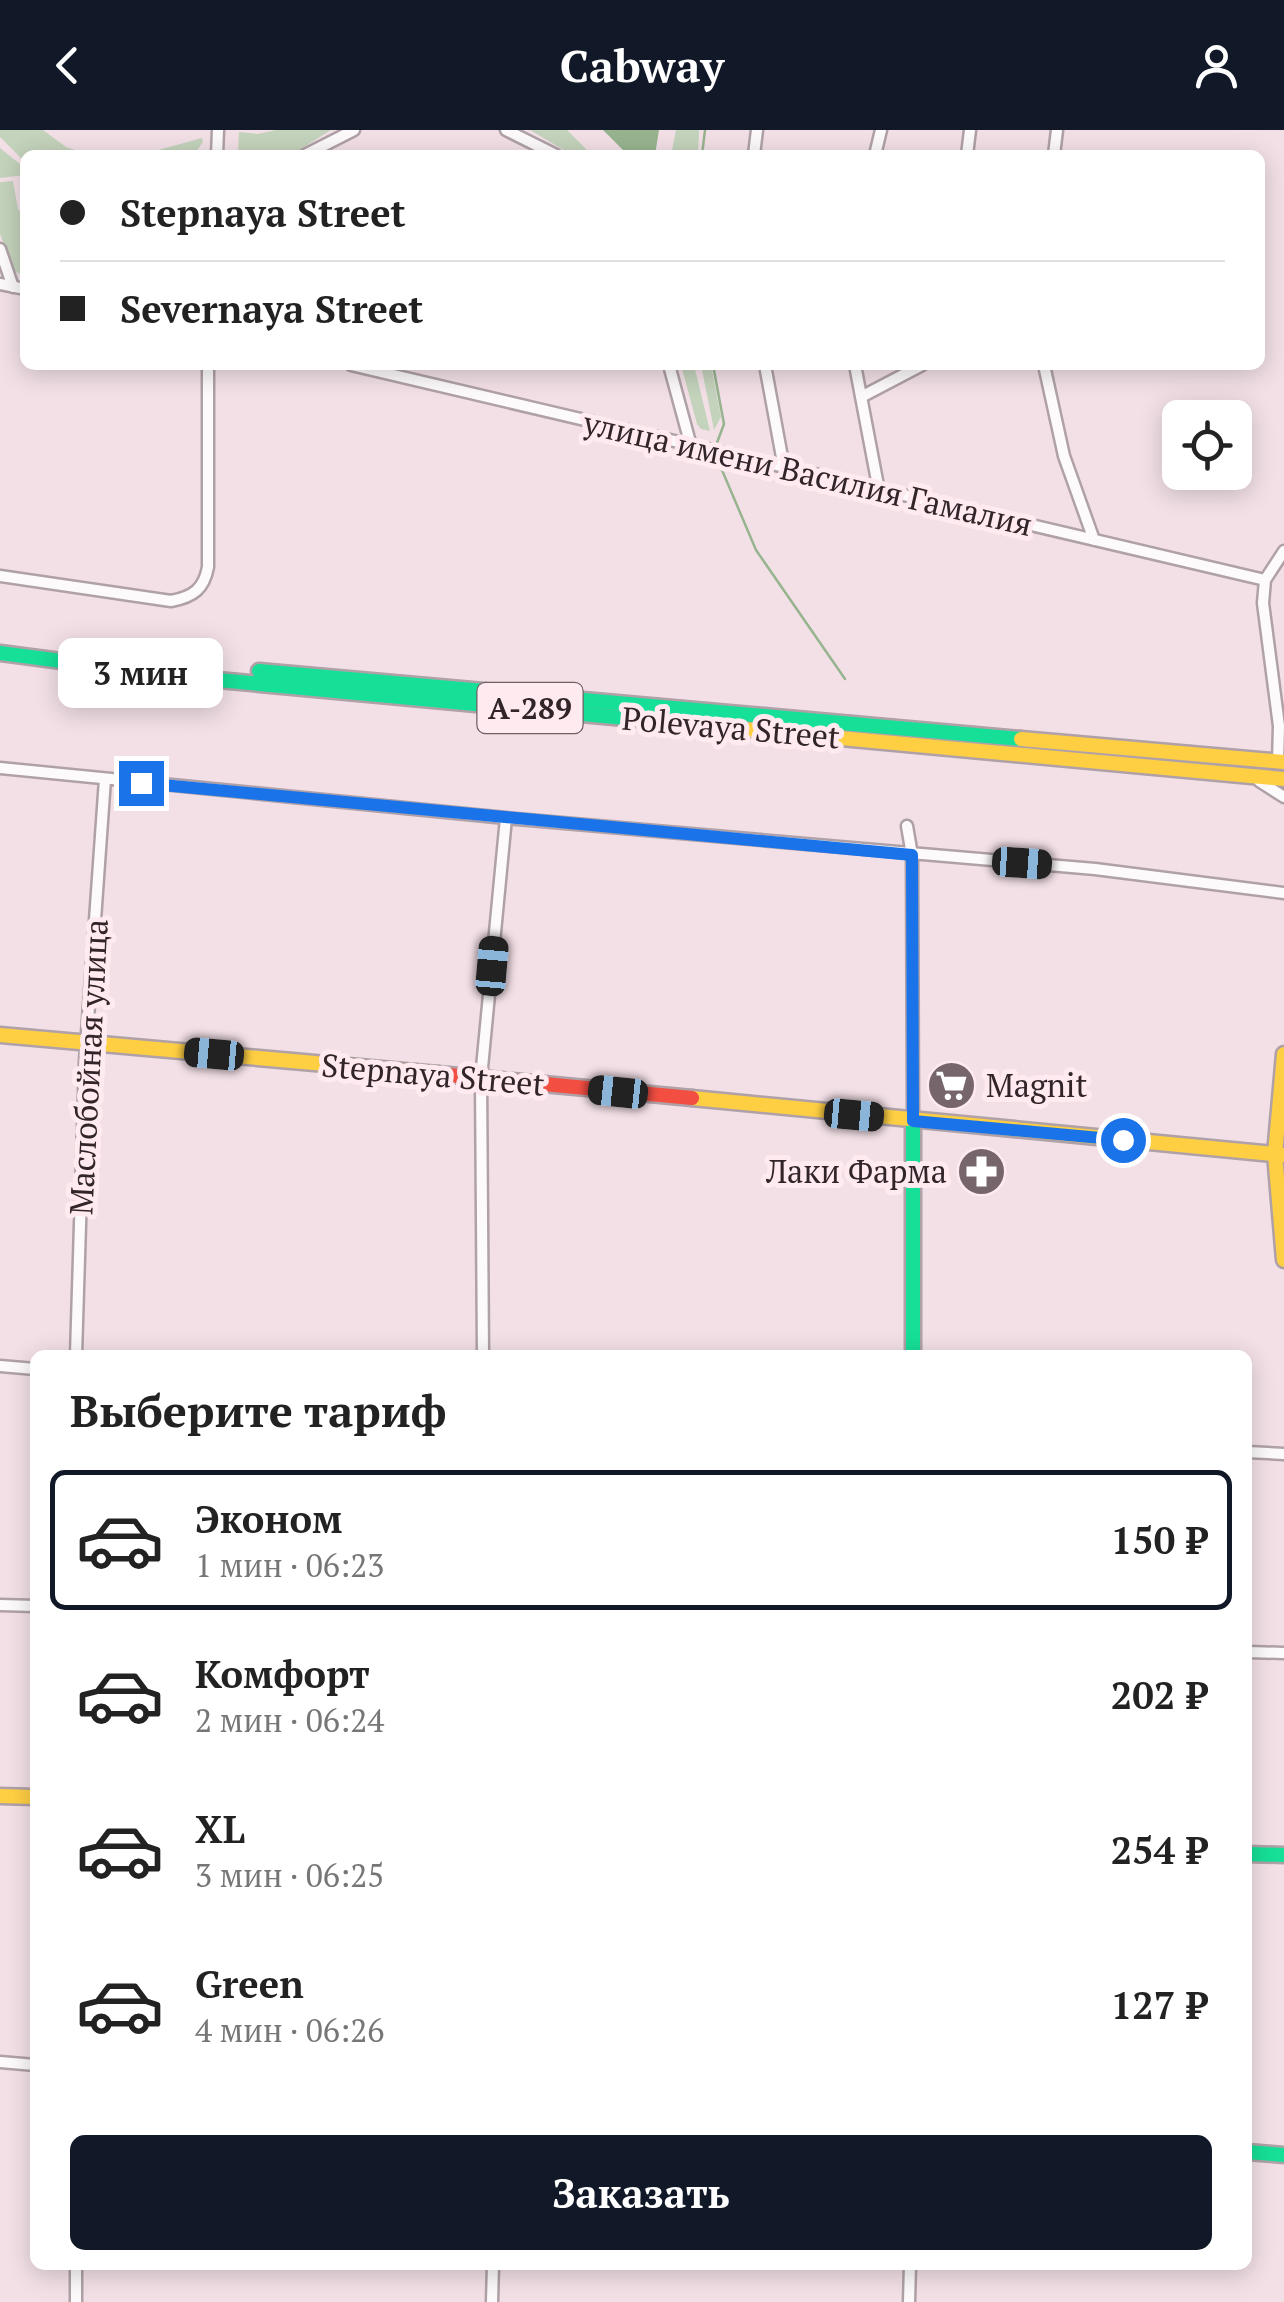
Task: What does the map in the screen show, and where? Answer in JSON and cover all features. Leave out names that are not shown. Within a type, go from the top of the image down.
[{"type":"main road","name":"Polevaya Street","points":[[0,642],[176,664],[1281,762]]},
{"type":"main road","name":"Polevaya Street","points":[[0,653],[175,676],[1284,778]]},
{"type":"main road","name":"Stepnaya Street","points":[[0,1035],[1280,1154]]},
{"type":"main road","points":[[1284,1054],[1280,1154],[1284,1260]]},
{"type":"main road","points":[[913,1121],[913,1350]]},
{"type":"main road","points":[[0,1796],[30,1797]]},
{"type":"main road","points":[[1252,1854],[1284,1856]]},
{"type":"main road","points":[[1252,2152],[1284,2156]]},
{"type":"street","points":[[315,150],[354,130]]},
{"type":"street","points":[[506,130],[546,150]]},
{"type":"street","points":[[0,249],[19,288]]},
{"type":"street","points":[[0,284],[19,288]]},
{"type":"street","points":[[0,576],[171,602],[199,590],[208,567],[208,370]]},
{"type":"street","name":"улица имени Василия Гамалия","points":[[371,370],[1265,580]]},
{"type":"street","points":[[670,370],[692,446]]},
{"type":"street","points":[[766,370],[784,468]]},
{"type":"street","points":[[856,370],[879,491]]},
{"type":"street","points":[[862,397],[913,370]]},
{"type":"street","points":[[1045,370],[1064,456],[1094,540]]},
{"type":"street","points":[[1281,762],[1264,603],[1265,580],[1284,551]]},
{"type":"street","points":[[0,768],[506,818],[1095,868],[1284,893]]},
{"type":"street","name":"А-289","points":[[1240,773],[1284,797]]},
{"type":"street","name":"Маслобойная улица","points":[[76,1350],[88,1043],[105,780]]},
{"type":"street","points":[[483,1350],[481,1078],[506,818]]},
{"type":"street","points":[[907,826],[912,855],[913,1121]]},
{"type":"street","points":[[0,1366],[30,1369]]},
{"type":"street","points":[[1252,1452],[1284,1454]]},
{"type":"street","points":[[0,1605],[30,1606]]},
{"type":"street","points":[[1252,1652],[1284,1654]]},
{"type":"street","points":[[0,2062],[30,2065]]},
{"type":"street","points":[[76,2270],[76,2302]]},
{"type":"street","points":[[492,2302],[493,2270]]},
{"type":"street","points":[[910,2270],[910,2302]]},
{"type":"shaded area","points":[[0,130],[43,130],[75,150],[20,150],[20,157],[0,137]]},
{"type":"shaded area","points":[[276,130],[331,130],[299,150],[238,150],[239,132],[258,134]]},
{"type":"shaded area","points":[[530,130],[567,130],[587,150],[564,150]]},
{"type":"shaded area","points":[[603,130],[659,130],[656,150],[623,150]]},
{"type":"shaded area","points":[[676,130],[699,130],[698,150],[672,150]]},
{"type":"shaded area","points":[[202,138],[203,142],[197,150],[158,150]]},
{"type":"shaded area","points":[[0,148],[20,164],[20,176],[0,178]]},
{"type":"shaded area","points":[[13,181],[20,211],[20,274],[14,271],[0,234],[0,182]]},
{"type":"shaded area","points":[[682,370],[695,370],[710,431],[697,424]]},
{"type":"shaded area","points":[[702,370],[712,370],[721,417],[714,430]]},
{"type":"waterway","points":[[703,150],[705,130]]},
{"type":"waterway","points":[[714,370],[724,424],[715,448]]},
{"type":"waterway","points":[[716,456],[756,550],[845,679]]},
{"type":"traffic: fast","points":[[0,653],[175,676],[732,728]]},
{"type":"traffic: fast","points":[[259,671],[1021,739]]},
{"type":"traffic: fast","points":[[913,1121],[913,1350]]},
{"type":"traffic: fast","points":[[1252,1854],[1284,1855]]},
{"type":"traffic: fast","points":[[1252,2152],[1284,2155]]},
{"type":"traffic: slow","points":[[732,728],[1284,779]]},
{"type":"traffic: slow","points":[[1021,739],[1284,762]]},
{"type":"traffic: slow","points":[[0,1035],[438,1074]]},
{"type":"traffic: slow","points":[[1284,1054],[1275,1154],[1284,1260]]},
{"type":"traffic: slow","points":[[692,1098],[1284,1155]]},
{"type":"traffic: slow","points":[[0,1796],[30,1797]]},
{"type":"traffic: jam","points":[[438,1074],[692,1098]]},
{"type":"place","name":"Magnit","points":[[951,1085]]},
{"type":"place","name":"Лаки Фарма","points":[[982,1171]]},
{"type":"route","points":[[141,783],[912,855],[913,1121],[1123,1140]]}]
